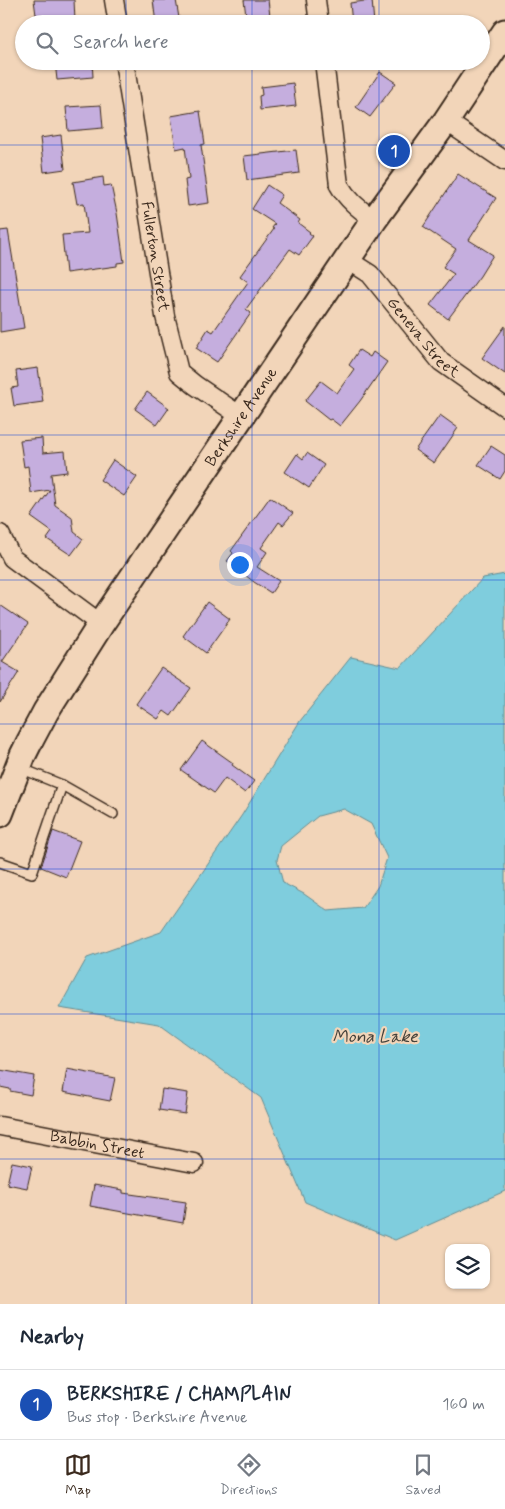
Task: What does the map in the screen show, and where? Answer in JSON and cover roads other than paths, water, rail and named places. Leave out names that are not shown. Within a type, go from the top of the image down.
[{"type":"main road","name":"Berkshire Avenue","points":[[490,55],[505,32]]},
{"type":"main road","name":"Berkshire Avenue","points":[[0,814],[18,767],[46,711],[101,624],[374,220],[446,121],[480,70]]},
{"type":"street","points":[[114,0],[116,15]]},
{"type":"street","points":[[316,0],[318,15]]},
{"type":"street","name":"Fullerton Street","points":[[125,70],[165,316],[179,372],[194,385],[242,417]]},
{"type":"street","points":[[325,70],[340,185],[345,195],[354,205],[374,220]]},
{"type":"street","points":[[446,121],[505,161]]},
{"type":"street","name":"Geneva Street","points":[[348,260],[370,274],[441,362],[505,407]]},
{"type":"street","points":[[0,534],[12,558],[101,624]]},
{"type":"street","name":"Babbin Street","points":[[0,1126],[194,1163]]},
{"type":"lane","points":[[18,767],[62,785],[113,814]]},
{"type":"lane","points":[[0,862],[32,873],[62,785]]},
{"type":"water","name":"Mona Lake","points":[[505,574],[505,1191],[395,1240],[305,1202],[261,1098],[159,1024],[59,1008],[87,958],[161,932],[242,815],[300,721],[351,657],[400,668],[483,578]],"holes":[[[344,809],[371,824],[387,858],[378,886],[363,908],[328,911],[304,894],[283,883],[277,860],[281,846],[318,816]]]},
{"type":"place","name":"BERKSHIRE / CHAMPLAIN","points":[[394,151]]}]
